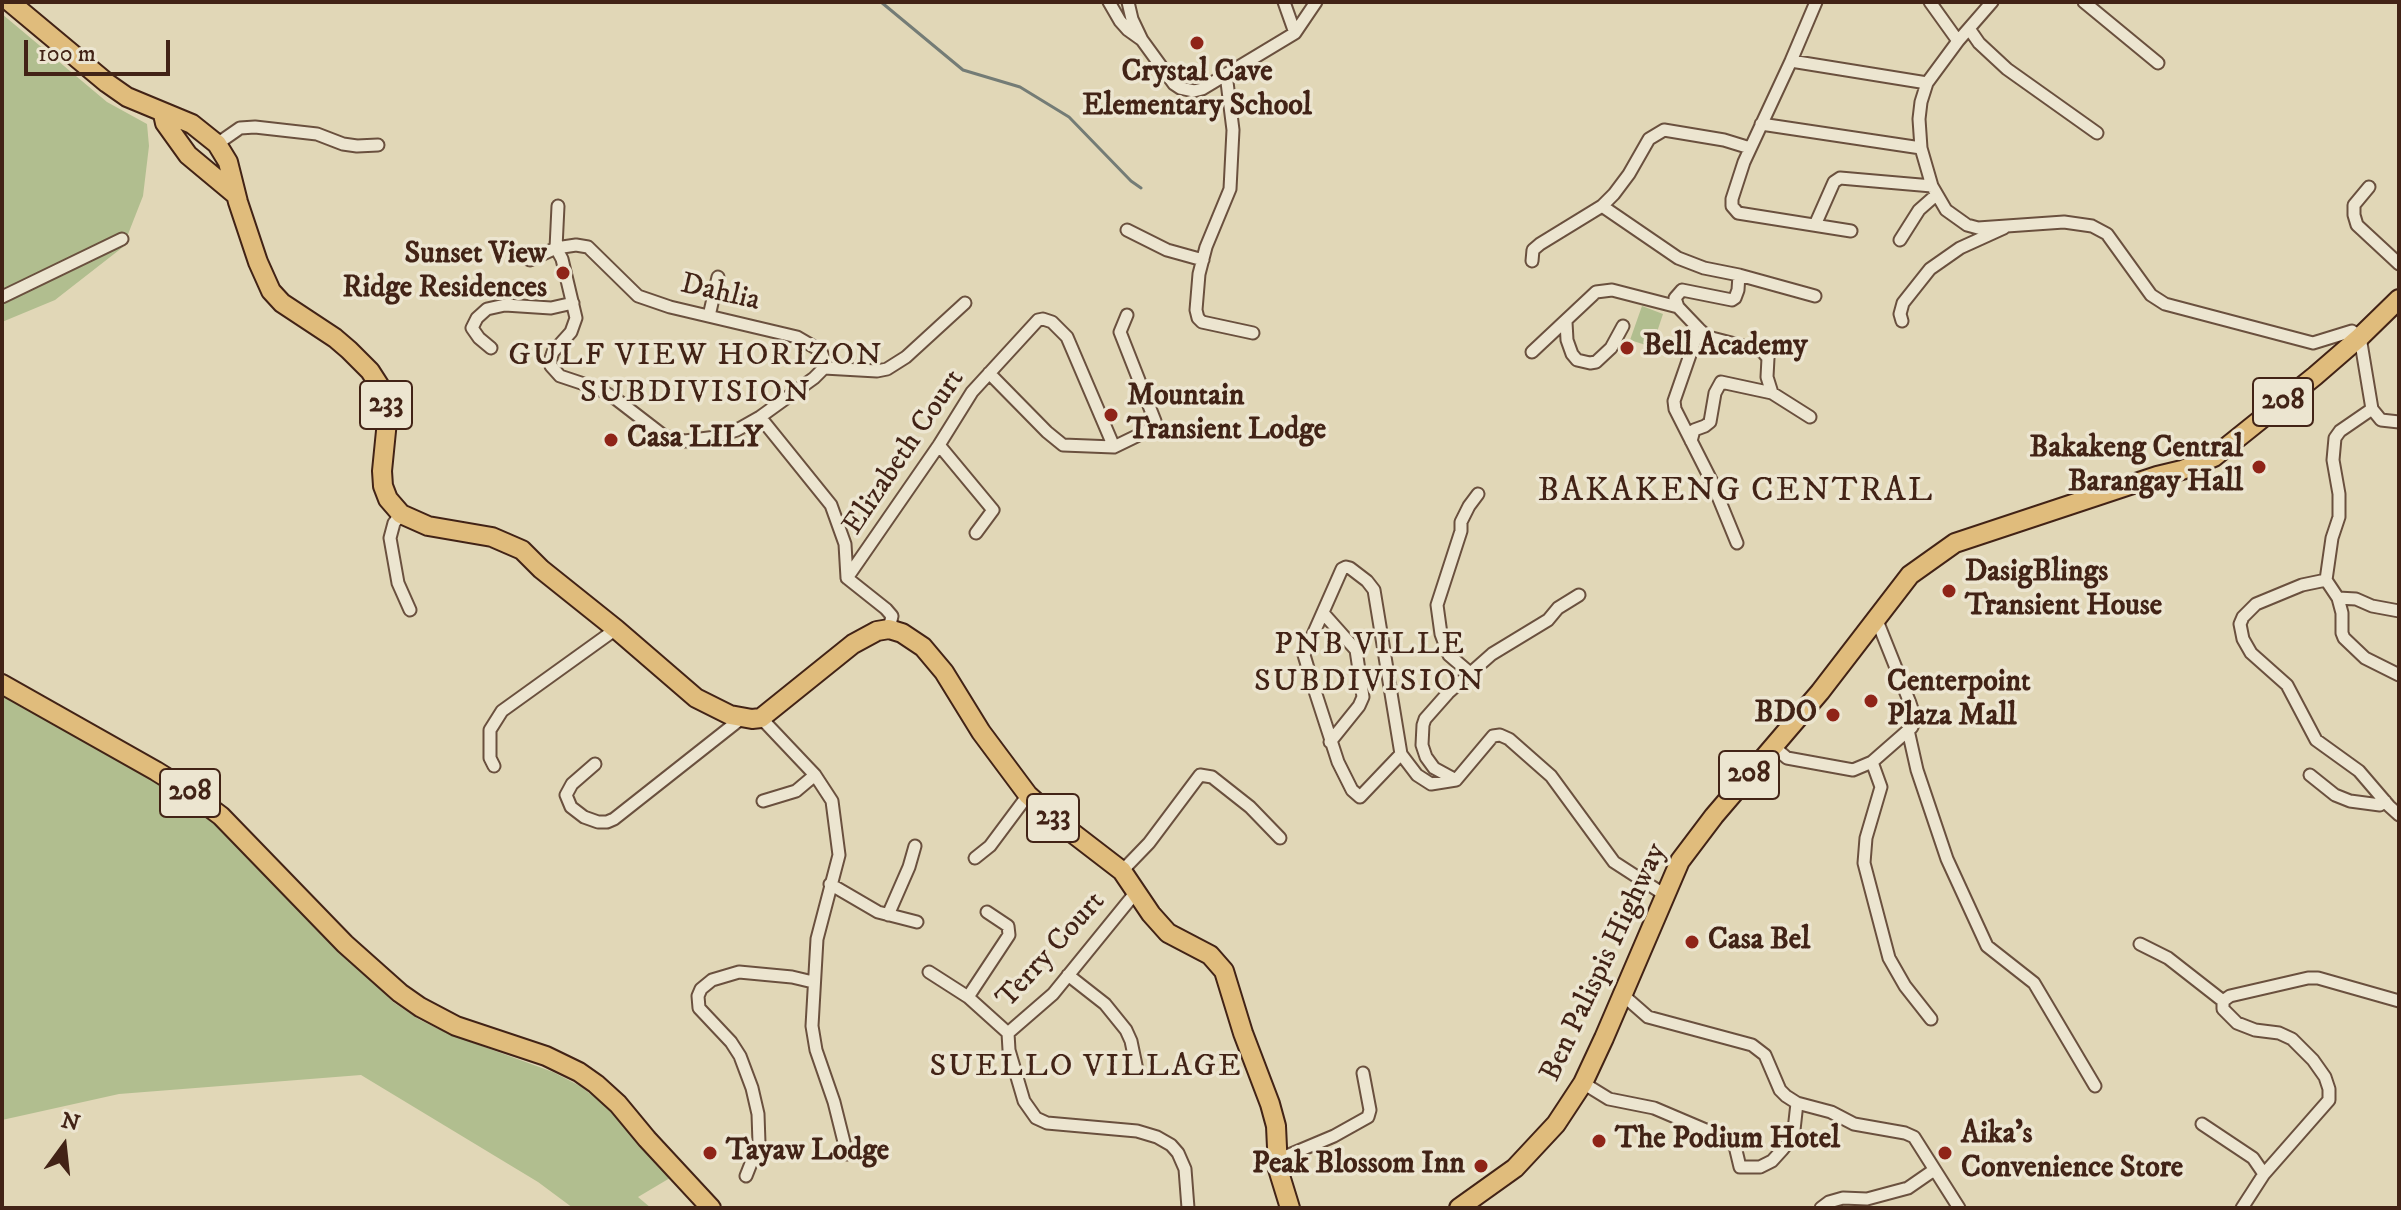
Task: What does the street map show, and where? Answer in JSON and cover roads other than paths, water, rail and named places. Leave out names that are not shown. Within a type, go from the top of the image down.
[{"type":"main road","points":[[10,2],[127,97],[192,124],[217,144]]},
{"type":"main road","points":[[163,114],[165,123],[188,155],[236,195]]},
{"type":"main road","name":"233","points":[[217,144],[228,162],[258,262],[271,291],[282,303],[342,344],[370,371],[384,395],[387,421],[383,486],[388,499],[401,514]]},
{"type":"main road","name":"Ben Palispis Highway","points":[[1459,1208],[1515,1168],[1556,1124],[1583,1083],[1624,996],[1680,861],[1820,692],[1910,575],[1955,543],[2214,457],[2360,337],[2399,299]]},
{"type":"main road","points":[[401,514],[428,526],[507,542],[522,550],[696,698],[712,708],[752,718],[853,644],[877,631],[889,629]]},
{"type":"main road","name":"233","points":[[889,629],[912,637],[932,657],[981,732],[1028,795],[1122,871],[1168,933],[1210,955],[1224,971],[1270,1104],[1276,1126],[1277,1160],[1290,1208]]},
{"type":"main road","name":"208","points":[[2,684],[156,771],[221,816],[345,944],[420,1007],[456,1026],[546,1056],[596,1084],[618,1104],[711,1208]]},
{"type":"street","points":[[1109,2],[1128,30],[1142,40]]},
{"type":"street","points":[[1128,2],[1132,19],[1157,64],[1180,88],[1188,91],[1202,89],[1295,33],[1316,2]]},
{"type":"street","points":[[1284,2],[1295,33]]},
{"type":"street","points":[[1816,2],[1744,162],[1732,199],[1734,210],[1738,213],[1851,231]]},
{"type":"street","points":[[1930,2],[1958,41]]},
{"type":"street","points":[[1992,2],[1927,83],[1919,119],[1921,148],[1934,190],[1946,210],[1967,225],[1978,228],[2064,222],[2092,226],[2107,234],[2151,295],[2165,304],[2313,343],[2352,331],[2360,337],[2372,409],[2381,420],[2399,422]]},
{"type":"street","points":[[2084,2],[2158,63]]},
{"type":"street","points":[[1970,30],[1979,43],[2007,69],[2097,133]]},
{"type":"street","points":[[1791,61],[1927,83]]},
{"type":"street","points":[[1226,74],[1233,130],[1230,189],[1212,230],[1199,274],[1196,310],[1198,318],[1209,324],[1253,333]]},
{"type":"street","points":[[1761,124],[1921,148]]},
{"type":"street","points":[[217,144],[240,128],[255,127],[317,134],[343,144],[378,145]]},
{"type":"street","points":[[1532,261],[1533,250],[1540,244],[1602,206],[1629,174],[1649,139],[1664,130],[1724,140],[1750,148]]},
{"type":"street","points":[[1815,225],[1834,182],[1840,178],[1934,190]]},
{"type":"street","points":[[2369,187],[2354,205],[2357,225],[2399,264]]},
{"type":"street","points":[[1900,240],[1934,190]]},
{"type":"street","points":[[558,206],[556,248],[562,259],[576,318],[571,332],[553,352],[551,363],[560,376],[599,389],[664,436],[673,439],[697,441],[737,430],[760,417],[824,368],[887,369],[906,357],[965,303]]},
{"type":"street","points":[[1602,206],[1678,258],[1704,268],[1815,296]]},
{"type":"street","points":[[1902,321],[1903,303],[1930,269],[1960,248],[2010,226]]},
{"type":"street","points":[[1127,230],[1167,250],[1203,260]]},
{"type":"street","points":[[2,297],[122,239]]},
{"type":"street","name":"Dahlia","points":[[556,248],[588,247],[638,296],[670,307],[797,337],[810,343],[824,356],[824,368]]},
{"type":"street","points":[[530,260],[556,248]]},
{"type":"street","points":[[1739,275],[1738,290],[1732,300],[1682,290],[1675,298],[1678,307],[1708,337],[1766,354],[1767,377],[1772,393]]},
{"type":"street","points":[[709,316],[718,277]]},
{"type":"street","points":[[1532,352],[1596,292],[1602,290],[1678,307]]},
{"type":"street","points":[[491,348],[472,328],[487,309],[505,305],[551,308],[573,303]]},
{"type":"street","points":[[989,373],[1038,320],[1052,322],[1067,337],[1114,447],[1149,430],[1155,421],[1120,332],[1127,315]]},
{"type":"street","points":[[1566,322],[1572,354],[1577,360],[1590,363],[1596,362],[1611,348],[1623,326]]},
{"type":"street","points":[[1699,329],[1674,401],[1676,415],[1712,482],[1737,543]]},
{"type":"street","name":"Elizabeth Court","points":[[847,578],[972,392],[989,373],[1057,441],[1068,446],[1114,447]]},
{"type":"street","points":[[1691,441],[1693,432],[1710,422],[1715,393],[1721,382],[1772,393],[1810,417]]},
{"type":"street","points":[[2372,409],[2340,431],[2335,438],[2333,460],[2339,494],[2339,517],[2332,538],[2326,580],[2338,598],[2344,638],[2365,658],[2399,675]]},
{"type":"street","points":[[760,417],[831,505],[845,544],[847,578],[892,616],[889,629]]},
{"type":"street","points":[[939,445],[993,510],[976,533]]},
{"type":"street","points":[[1470,673],[1449,655],[1441,634],[1437,605],[1461,531],[1461,522],[1478,494]]},
{"type":"street","points":[[401,514],[394,523],[390,538],[398,583],[410,610]]},
{"type":"street","points":[[1401,754],[1360,797],[1352,790],[1330,742],[1304,655],[1342,569],[1346,567],[1367,581],[1374,590],[1401,754],[1417,775],[1431,784],[1456,780],[1493,736],[1509,739],[1551,776],[1614,862],[1665,895]]},
{"type":"street","points":[[2326,580],[2302,585],[2256,604],[2240,624],[2243,639],[2251,653],[2287,685],[2316,740],[2359,771],[2399,815]]},
{"type":"street","points":[[1456,780],[1434,768],[1426,757],[1422,745],[1423,725],[1441,699],[1492,654],[1548,620],[1558,608],[1579,595]]},
{"type":"street","points":[[2338,598],[2356,599],[2372,606],[2399,611]]},
{"type":"street","points":[[1323,613],[1356,650],[1363,697],[1330,742]]},
{"type":"street","points":[[1774,747],[1787,758],[1853,770],[1872,762],[1912,727],[1915,718],[1898,667],[1876,618]]},
{"type":"street","points":[[494,766],[490,758],[490,730],[502,711],[616,629]]},
{"type":"street","points":[[595,764],[572,784],[566,795],[571,807],[584,817],[607,822],[752,718],[815,775],[832,801],[839,855],[820,923],[813,982],[812,1026],[816,1050],[847,1154]]},
{"type":"street","points":[[1908,730],[1917,770],[1947,859],[1987,946],[2034,983],[2095,1086]]},
{"type":"street","points":[[1872,762],[1881,787],[1870,820],[1864,863],[1889,958],[1905,986],[1931,1019]]},
{"type":"street","points":[[763,801],[796,791],[815,775]]},
{"type":"street","points":[[1122,871],[1149,843],[1200,775],[1212,777],[1250,807],[1280,838]]},
{"type":"street","points":[[2310,775],[2335,795],[2350,801],[2380,805],[2385,801]]},
{"type":"street","points":[[975,858],[990,846],[1028,795]]},
{"type":"street","points":[[888,915],[915,846]]},
{"type":"street","points":[[830,884],[869,908],[917,922]]},
{"type":"street","name":"Terry Court","points":[[1136,892],[1053,994],[1008,1033],[1009,1050],[1024,1101],[1036,1118],[1047,1123],[1137,1131],[1164,1141],[1178,1153],[1183,1161],[1188,1208]]},
{"type":"street","points":[[968,997],[1010,931],[1008,926],[987,912]]},
{"type":"street","points":[[2140,944],[2168,958],[2223,1001]]},
{"type":"street","points":[[746,1176],[759,1143],[758,1114],[752,1088],[740,1056],[731,1042],[702,1013],[698,996],[712,980],[739,972],[813,982]]},
{"type":"street","points":[[929,972],[968,997],[1008,1033]]},
{"type":"street","points":[[1068,975],[1105,1004],[1126,1030],[1137,1070]]},
{"type":"street","points":[[2223,1001],[2230,996],[2308,978],[2318,978],[2399,1001]]},
{"type":"street","points":[[1624,996],[1648,1017],[1752,1045],[1765,1055],[1780,1090],[1797,1103],[1831,1112],[1854,1124],[1914,1137],[1959,1208]]},
{"type":"street","points":[[2223,1001],[2223,1009],[2237,1023],[2292,1039],[2313,1060],[2329,1089],[2329,1100],[2264,1174],[2242,1208]]},
{"type":"street","points":[[1277,1160],[1324,1141],[1368,1117],[1370,1110],[1363,1073]]},
{"type":"street","points":[[1583,1083],[1609,1099],[1654,1108],[1734,1142],[1740,1167],[1760,1167],[1772,1161],[1782,1150],[1794,1130],[1797,1103]]},
{"type":"street","points":[[2202,1124],[2253,1158],[2264,1174]]},
{"type":"street","points":[[1821,1208],[1843,1198],[1867,1199],[1908,1188],[1934,1170]]},
{"type":"waterway","points":[[881,2],[963,70],[1020,87],[1069,117],[1141,188]]},
{"type":"place","name":"Crystal Cave Elementary School","points":[[1197,43]]},
{"type":"place","name":"Sunset View Ridge Residences","points":[[563,273]]},
{"type":"place","name":"Bell Academy","points":[[1627,348]]},
{"type":"place","name":"Mountain Transient Lodge","points":[[1111,415]]},
{"type":"place","name":"Casa LILY","points":[[611,440]]},
{"type":"place","name":"Bakakeng Central Barangay Hall","points":[[2259,467]]},
{"type":"place","name":"DasigBlings Transient House","points":[[1949,591]]},
{"type":"place","name":"Centerpoint Plaza Mall","points":[[1871,701]]},
{"type":"place","name":"BDO","points":[[1833,715]]},
{"type":"place","name":"Casa Bel","points":[[1692,942]]},
{"type":"place","name":"The Podium Hotel","points":[[1599,1141]]},
{"type":"place","name":"Tayaw Lodge","points":[[710,1153]]},
{"type":"place","name":"Aika's Convenience Store","points":[[1945,1153]]},
{"type":"place","name":"Peak Blossom Inn","points":[[1481,1166]]},
{"type":"district","name":"GULF VIEW HORIZON SUBDIVISION","points":[[696,376]]},
{"type":"district","name":"BAKAKENG CENTRAL","points":[[1736,493]]},
{"type":"district","name":"PNB VILLE SUBDIVISION","points":[[1370,664]]},
{"type":"district","name":"SUELLO VILLAGE","points":[[1086,1068]]}]
